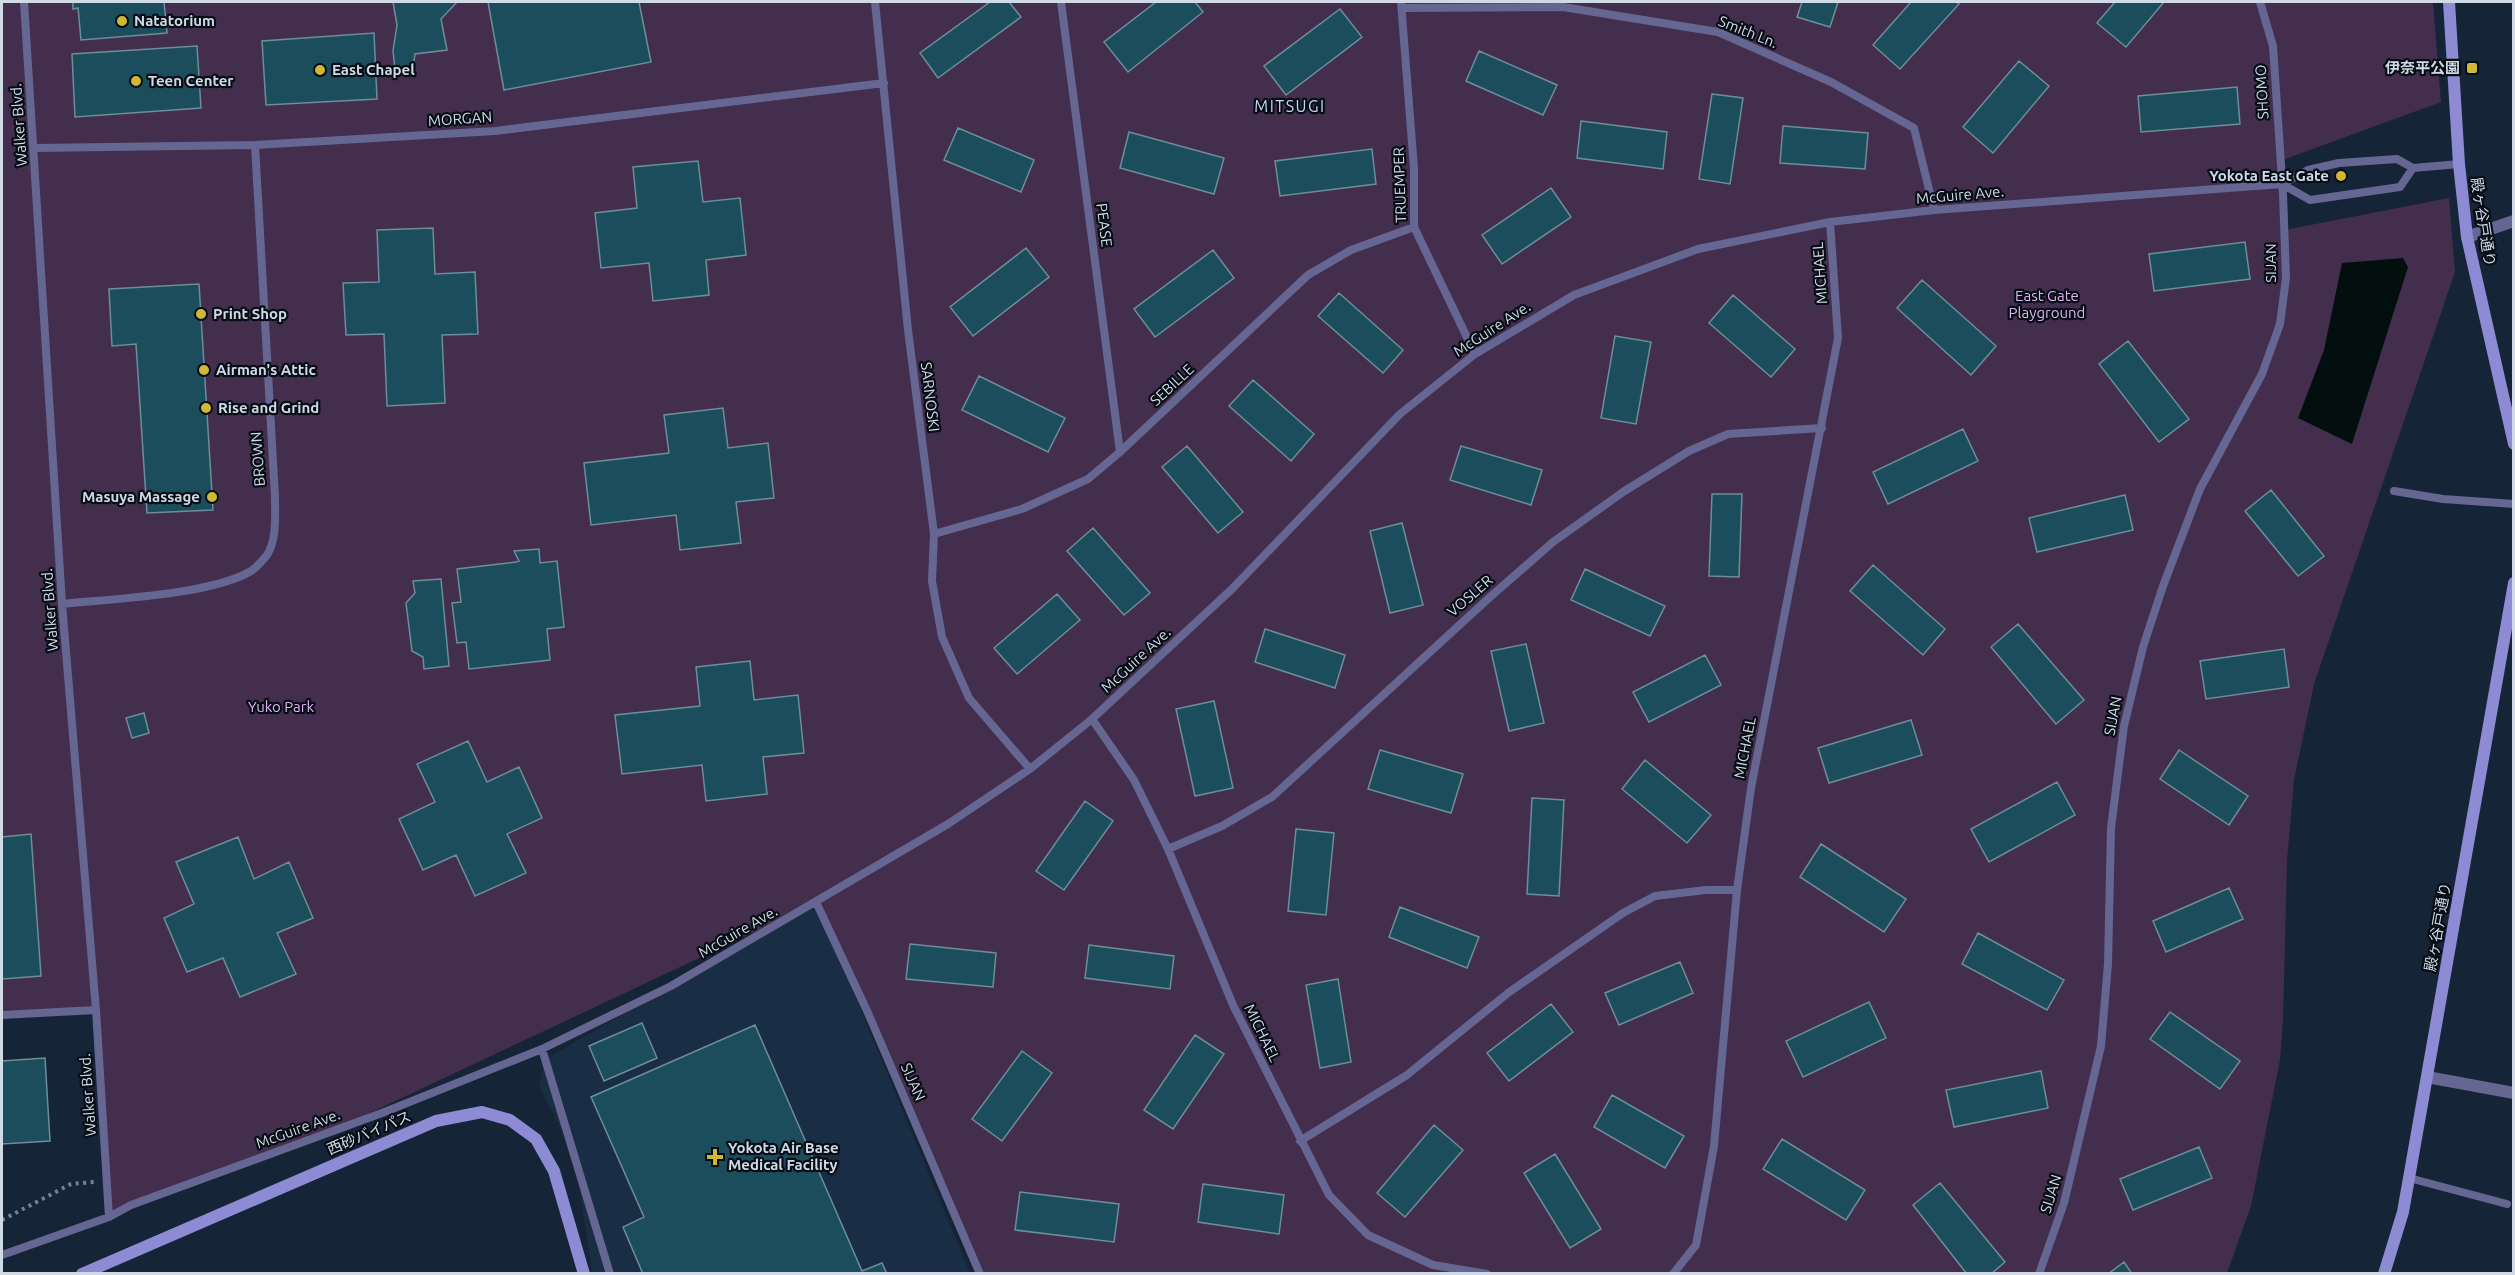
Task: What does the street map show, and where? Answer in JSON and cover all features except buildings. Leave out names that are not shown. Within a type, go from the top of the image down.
[{"type":"street","name":"殿ヶ谷戸通り","points":[[2449,2],[2459,164],[2467,237],[2514,444]]},
{"type":"street","points":[[2467,237],[2514,221]]},
{"type":"street","name":"殿ヶ谷戸通り","points":[[2384,1274],[2403,1212],[2514,583]]},
{"type":"street","points":[[2427,1077],[2514,1093]]},
{"type":"street","name":"西砂バイパス","points":[[82,1274],[436,1121],[482,1112],[510,1120],[536,1139],[554,1171],[584,1274]]},
{"type":"lane","name":"Walker Blvd.","points":[[24,2],[62,604],[96,1010],[109,1217]]},
{"type":"lane","name":"SARNOSKI","points":[[875,2],[908,330],[934,534],[932,581],[942,637],[969,698],[1030,769]]},
{"type":"lane","name":"PEASE","points":[[1061,2],[1120,452]]},
{"type":"lane","name":"SHOMO","points":[[2260,2],[2273,46],[2282,184]]},
{"type":"lane","name":"Smith Ln.","points":[[1401,5],[1563,7],[1718,32],[1831,82],[1914,128],[1934,210]]},
{"type":"lane","name":"TRUEMPER","points":[[1401,5],[1414,168],[1414,227],[1475,354]]},
{"type":"lane","name":"MORGAN","points":[[35,148],[255,145],[495,131],[884,83]]},
{"type":"lane","name":"BROWN","points":[[62,604],[173,592],[226,582],[252,571],[267,555],[273,540],[275,497],[255,145]]},
{"type":"lane","name":"McGuire Ave.","points":[[2,1255],[109,1217],[131,1205],[382,1113],[543,1049],[671,986],[948,824],[1030,769],[1092,719],[1232,589],[1400,414],[1475,354],[1574,295],[1627,273],[1698,249],[1830,222],[1934,210],[2282,184],[2308,170],[2339,164],[2397,159],[2413,168],[2459,164]]},
{"type":"lane","points":[[2282,184],[2310,200],[2400,187],[2413,168]]},
{"type":"lane","name":"SIJAN","points":[[2038,1274],[2064,1203],[2101,1046],[2108,964],[2111,828],[2124,726],[2143,647],[2163,586],[2200,489],[2262,374],[2280,324],[2286,278],[2282,184]]},
{"type":"lane","name":"MICHAEL","points":[[1673,1274],[1696,1245],[1714,1146],[1737,890],[1751,788],[1838,338],[1830,222]]},
{"type":"lane","name":"SEBILLE","points":[[934,534],[1022,508],[1088,479],[1120,452],[1308,275],[1352,250],[1414,227]]},
{"type":"lane","name":"VOSLER","points":[[1168,849],[1222,826],[1272,797],[1552,542],[1623,492],[1689,451],[1728,434],[1821,428]]},
{"type":"lane","points":[[2394,491],[2443,499],[2514,504]]},
{"type":"lane","name":"MICHAEL","points":[[1092,719],[1134,780],[1168,849],[1233,1005],[1329,1195],[1368,1235],[1433,1265],[1487,1274]]},
{"type":"lane","points":[[1300,1141],[1407,1075],[1508,993],[1623,913],[1655,896],[1706,890],[1737,890]]},
{"type":"lane","name":"SIJAN","points":[[816,902],[876,1032],[980,1274]]},
{"type":"lane","points":[[2,1016],[96,1010]]},
{"type":"lane","points":[[543,1049],[610,1274]]},
{"type":"lane","points":[[2409,1178],[2507,1204]]},
{"type":"path","points":[[2,1220],[71,1184],[107,1180]]},
{"type":"shaded area","points":[[2403,258],[2408,267],[2352,444],[2298,418],[2324,350],[2342,263]]},
{"type":"shaded area","points":[[816,902],[970,1273],[592,1273],[575,1158],[539,1085],[546,1059]]},
{"type":"green space","points":[[2,2],[2433,2],[2441,102],[2280,161],[2285,230],[2449,198],[2455,272],[2314,684],[2294,780],[2287,861],[2280,1060],[2251,1206],[2227,1273],[980,1273],[816,903],[353,1121],[109,1217],[95,1007],[2,1014]]},
{"type":"place","name":"Natatorium","points":[[122,21]]},
{"type":"place","name":"伊奈平公園","points":[[2472,68]]},
{"type":"place","name":"East Chapel","points":[[320,70]]},
{"type":"place","name":"Teen Center","points":[[136,81]]},
{"type":"place","name":"Yokota East Gate","points":[[2341,176]]},
{"type":"place","name":"Print Shop","points":[[201,314]]},
{"type":"place","name":"Airman's Attic","points":[[204,370]]},
{"type":"place","name":"Rise and Grind","points":[[206,408]]},
{"type":"place","name":"Masuya Massage","points":[[212,497]]},
{"type":"place","name":"Yokota Air Base Medical Facility","points":[[715,1157]]},
{"type":"district","name":"MITSUGI","points":[[1290,106]]},
{"type":"park label","name":"East Gate Playground","points":[[2047,304]]},
{"type":"park label","name":"Yuko Park","points":[[281,707]]}]
